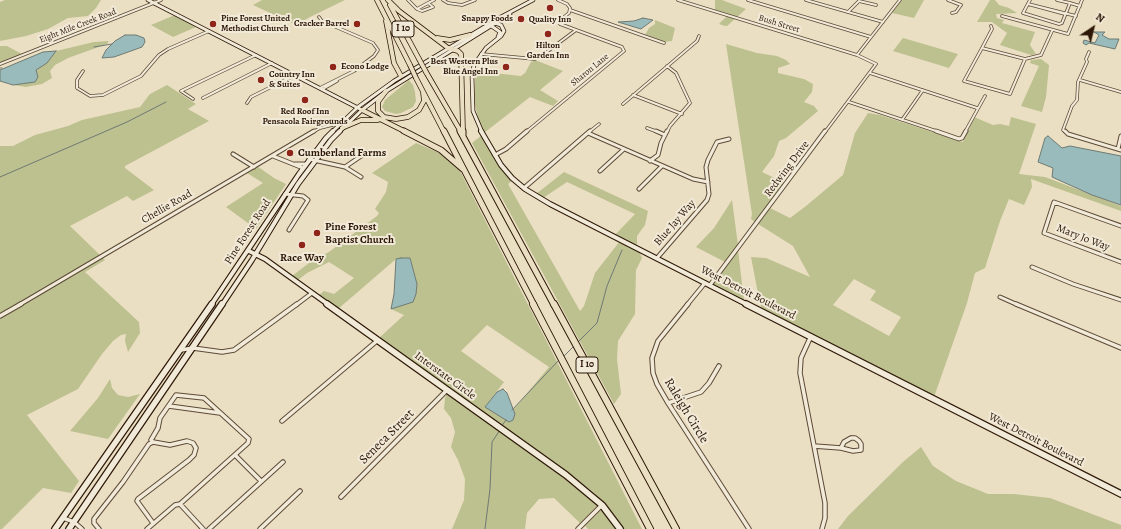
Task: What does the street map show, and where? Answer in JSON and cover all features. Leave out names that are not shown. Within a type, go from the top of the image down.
[{"type":"highway","name":"I 10","points":[[376,0],[467,173],[650,529]]},
{"type":"highway","name":"I 10","points":[[388,0],[676,529]]},
{"type":"highway","points":[[388,0],[399,11],[430,35],[450,49],[460,53],[462,56],[463,132],[465,139]]},
{"type":"highway","points":[[385,17],[394,64],[402,76]]},
{"type":"highway","points":[[430,35],[438,39],[450,40],[470,35]]},
{"type":"highway","points":[[386,91],[378,102],[378,111],[384,117],[398,119],[408,117],[419,110],[424,101],[423,90]]},
{"type":"highway","points":[[360,108],[441,150],[467,173]]},
{"type":"highway","points":[[342,125],[365,119],[376,119],[387,123]]},
{"type":"street","points":[[148,0],[360,108]]},
{"type":"street","name":"Eight Mile Creek Road","points":[[0,64],[162,0]]},
{"type":"street","points":[[408,0],[422,11],[433,7],[428,3]]},
{"type":"street","points":[[417,8],[434,0]]},
{"type":"street","points":[[443,0],[462,5],[475,0]]},
{"type":"street","name":"Pine Forest Road","points":[[69,529],[256,254],[292,194],[315,160],[342,125],[346,124],[360,108],[470,35],[533,0]]},
{"type":"street","points":[[558,0],[568,5],[570,10],[664,43]]},
{"type":"street","name":"Bush Street","points":[[678,0],[857,55],[875,63]]},
{"type":"street","points":[[748,0],[871,37]]},
{"type":"street","points":[[806,0],[883,22]]},
{"type":"street","points":[[848,12],[859,0],[876,5]]},
{"type":"street","points":[[857,55],[900,0]]},
{"type":"street","points":[[948,0],[961,5],[956,12],[952,13]]},
{"type":"street","points":[[1030,0],[1023,14],[1062,23],[1070,3]]},
{"type":"street","points":[[1057,0],[1080,6]]},
{"type":"street","points":[[1002,16],[1052,31],[1069,34],[1082,0]]},
{"type":"street","points":[[1028,4],[1076,16]]},
{"type":"street","name":"Pine Forest Road","points":[[55,529],[249,251],[309,159],[360,108],[402,76],[485,30],[491,24],[496,23],[518,8]]},
{"type":"street","name":"Sharon Lane","points":[[495,155],[506,149],[624,51],[622,47],[559,23],[570,10]]},
{"type":"street","points":[[320,17],[323,21],[372,42],[378,48],[374,56],[353,72],[322,89]]},
{"type":"street","points":[[496,23],[501,25],[504,29],[503,34],[498,38]]},
{"type":"street","points":[[491,24],[500,32],[498,38]]},
{"type":"street","points":[[991,26],[992,29],[964,81],[1010,94],[1025,60]]},
{"type":"street","points":[[485,30],[496,29]]},
{"type":"street","points":[[481,54],[535,59],[540,57],[576,30]]},
{"type":"street","points":[[83,71],[76,80],[77,88],[90,96],[103,94],[142,76],[165,51],[209,31]]},
{"type":"street","points":[[982,48],[1025,60],[1041,55],[1052,31]]},
{"type":"street","points":[[623,104],[697,41],[699,36]]},
{"type":"street","name":"West Detroit Boulevard","points":[[498,38],[481,54],[474,65],[473,108],[478,126],[495,155],[507,173],[524,188],[546,202],[1121,494]]},
{"type":"street","points":[[1089,52],[1076,91],[1077,100],[1072,106],[1064,130],[1068,134],[1119,150],[1121,136]]},
{"type":"street","points":[[193,99],[181,91],[256,55]]},
{"type":"street","points":[[203,98],[272,63]]},
{"type":"street","name":"Redwing Drive","points":[[707,284],[848,102],[870,73],[876,64],[875,63]]},
{"type":"street","points":[[650,161],[658,154],[661,143],[670,126],[689,106],[690,102],[676,72],[667,66]]},
{"type":"street","points":[[870,73],[977,108]]},
{"type":"street","points":[[247,102],[251,97],[295,75]]},
{"type":"street","points":[[1080,80],[1121,92]]},
{"type":"street","points":[[902,120],[923,90]]},
{"type":"street","points":[[634,95],[682,114]]},
{"type":"street","points":[[848,102],[959,139],[962,138],[977,108],[985,96]]},
{"type":"street","points":[[524,188],[599,124]]},
{"type":"street","name":"Chellie Road","points":[[0,316],[320,128],[342,125]]},
{"type":"street","points":[[647,128],[665,135]]},
{"type":"street","points":[[588,134],[697,181],[708,182]]},
{"type":"street","name":"Blue Jay Way","points":[[657,258],[707,200],[709,194],[707,162],[716,144],[721,140],[729,139]]},
{"type":"street","points":[[600,171],[624,149]]},
{"type":"street","points":[[345,167],[367,152]]},
{"type":"street","points":[[233,154],[254,167]]},
{"type":"street","points":[[274,156],[291,164],[304,166]]},
{"type":"street","points":[[309,159],[345,167],[361,177]]},
{"type":"street","points":[[638,189],[662,166]]},
{"type":"street","points":[[285,194],[303,196],[308,200],[289,230]]},
{"type":"street","name":"Mary Jo Way","points":[[1121,226],[1054,202],[1044,233],[1121,262]]},
{"type":"street","name":"Interstate Circle","points":[[249,251],[256,254],[312,293],[572,480],[602,505],[620,529]]},
{"type":"street","points":[[1032,267],[1073,284],[1121,300]]},
{"type":"street","name":"Raleigh Circle","points":[[707,284],[662,335],[654,352],[652,364],[653,372],[657,384],[668,403],[749,529]]},
{"type":"street","points":[[179,351],[192,348],[222,352],[234,350],[312,293]]},
{"type":"street","points":[[1000,297],[1121,348]]},
{"type":"street","points":[[811,336],[803,351],[800,366],[826,510],[822,529]]},
{"type":"street","points":[[282,421],[378,340]]},
{"type":"street","points":[[668,403],[701,392],[709,383],[719,366]]},
{"type":"street","name":"Seneca Street","points":[[341,497],[447,390]]},
{"type":"street","points":[[99,529],[94,523],[98,513],[127,477],[149,444],[152,442],[151,440],[158,428],[160,418],[176,395],[179,394],[204,398],[249,439],[246,446],[180,504],[175,505],[146,529]]},
{"type":"street","points":[[169,406],[220,413]]},
{"type":"street","points":[[814,446],[841,448],[856,451],[861,450],[862,447],[859,441],[855,438],[851,438],[844,442],[841,448]]},
{"type":"street","points":[[152,442],[170,445],[187,441],[193,443],[196,448],[194,455],[189,460],[138,499],[137,501],[153,523]]},
{"type":"street","points":[[236,456],[261,482]]},
{"type":"street","points":[[209,529],[283,462]]},
{"type":"street","points":[[260,529],[300,491]]},
{"type":"street","points":[[180,504],[203,529]]},
{"type":"street","points":[[578,529],[602,505]]},
{"type":"street","points":[[63,518],[74,522],[82,529]]},
{"type":"green space","points":[[5,0],[101,0],[88,16],[68,18],[48,29],[26,36],[0,41],[0,2]]},
{"type":"green space","points":[[262,0],[345,0],[296,25],[253,5]]},
{"type":"green space","points":[[715,0],[722,0],[746,9],[727,26],[725,26],[719,24],[727,16],[715,12]]},
{"type":"green space","points":[[902,0],[924,0],[914,18],[892,13]]},
{"type":"green space","points":[[990,0],[995,0],[999,5],[1009,8],[1017,13],[996,14],[997,18],[1004,20],[1002,23],[1035,32],[1030,45],[1036,54],[1031,55],[1000,45],[1007,33],[992,22],[977,22]]},
{"type":"green space","points":[[175,15],[196,27],[173,37],[151,25]]},
{"type":"green space","points":[[655,20],[675,28],[672,41],[664,42],[645,35],[649,28],[655,24]]},
{"type":"green space","points":[[903,38],[958,54],[949,68],[893,51]]},
{"type":"green space","points":[[109,41],[107,44],[68,58],[55,65],[50,71],[52,78],[42,84],[26,87],[13,85],[35,82],[36,70],[47,63],[56,51],[94,42]]},
{"type":"green space","points":[[726,44],[757,53],[777,56],[786,60],[790,64],[778,68],[778,73],[804,79],[813,84],[812,92],[804,102],[814,106],[818,111],[786,138],[779,141],[774,156],[762,172],[785,183],[755,222],[751,219],[752,214]]},
{"type":"green space","points":[[0,46],[7,46],[22,54],[0,63]]},
{"type":"green space","points":[[1041,59],[1049,65],[1046,97],[1042,112],[1021,106],[1039,66],[1030,63],[1031,60]]},
{"type":"green space","points":[[535,60],[563,71],[540,90],[558,101],[553,106],[530,97],[484,133],[475,105],[475,71],[521,76],[525,73],[531,62]]},
{"type":"green space","points":[[409,80],[413,85],[415,92],[416,101],[413,107],[396,114],[385,111],[382,107],[385,100]]},
{"type":"green space","points":[[167,85],[196,104],[188,109],[209,121],[125,166],[125,168],[154,190],[133,201],[127,196],[70,226],[100,255],[0,314],[0,146],[13,146],[35,135],[68,126],[82,120],[140,107],[150,94]]},
{"type":"green space","points":[[868,113],[880,115],[963,142],[974,117],[993,125],[1000,124],[1009,126],[1011,117],[1036,124],[1019,174],[1045,177],[1121,206],[1121,211],[1031,179],[1032,187],[1024,205],[1009,199],[1000,221],[985,268],[975,273],[967,303],[934,397],[763,310],[760,304],[751,257],[766,258],[810,277],[793,246],[758,224],[770,208],[790,218],[843,175],[855,133]],"holes":[[[854,279],[876,291],[870,300],[901,317],[889,336],[833,305]]]},
{"type":"green space","points":[[482,135],[500,166],[512,181],[508,184],[580,311],[584,306],[595,273],[620,241],[639,251],[642,258],[636,270],[635,314],[618,341],[617,359],[621,394],[614,404],[472,143]]},
{"type":"green space","points":[[416,143],[442,154],[458,167],[642,529],[623,529],[606,505],[593,492],[379,338],[404,315],[391,309],[413,301],[417,284],[410,258],[396,259],[338,309],[319,295],[324,291],[334,294],[354,278],[329,262],[307,273],[298,280],[292,276],[313,260],[329,252],[377,216],[379,213],[375,209],[386,192],[388,182],[372,173]],"holes":[[[487,325],[549,367],[513,410],[515,415],[485,407],[504,382],[461,351]]]},
{"type":"green space","points":[[257,166],[274,178],[286,184],[256,229],[226,207],[263,183],[247,173]]},
{"type":"green space","points":[[564,172],[648,211],[645,225],[637,236],[637,246],[615,235],[635,214],[567,182],[543,198],[536,194]]},
{"type":"green space","points":[[732,200],[738,245],[725,262],[696,247],[714,228]]},
{"type":"green space","points":[[738,250],[744,300],[713,284]]},
{"type":"green space","points":[[102,257],[105,260],[85,272],[139,322],[140,333],[128,352],[125,341],[126,334],[121,335],[113,341],[102,354],[78,389],[27,415],[79,481],[71,493],[43,488],[2,529],[0,529],[0,317]]},
{"type":"green space","points":[[110,379],[112,388],[118,395],[128,397],[140,394],[108,439],[70,431],[98,398]]},
{"type":"green space","points":[[447,393],[564,477],[598,505],[580,523],[554,498],[539,499],[527,513],[525,529],[452,529],[464,500],[465,479],[458,460],[451,447],[455,432],[451,418],[444,409]]},
{"type":"green space","points":[[921,447],[933,466],[956,481],[988,494],[1014,494],[1050,498],[1121,525],[1121,529],[838,529],[848,516],[904,461]]},
{"type":"green space","points":[[602,509],[617,529],[588,529],[585,526]]},
{"type":"water","points":[[643,18],[653,20],[641,29],[618,22],[634,21]]},
{"type":"water","points":[[1094,32],[1105,32],[1102,35],[1109,39],[1119,39],[1115,49],[1089,43],[1086,45],[1083,43],[1084,40],[1095,43],[1099,35]]},
{"type":"water","points":[[125,35],[136,35],[144,38],[145,42],[142,47],[114,57],[102,58],[106,50],[115,41]]},
{"type":"water","points":[[56,51],[47,63],[36,70],[38,77],[35,82],[13,85],[0,81],[0,70],[43,52]]},
{"type":"water","points":[[1048,136],[1062,148],[1070,146],[1121,156],[1121,205],[1092,195],[1052,177],[1053,168],[1038,162],[1045,138]]},
{"type":"water","points":[[410,258],[417,284],[416,294],[413,302],[391,309],[394,294],[396,259]]},
{"type":"water","points":[[503,389],[507,393],[515,414],[513,420],[509,422],[485,407],[497,392]]},
{"type":"waterway","points":[[94,47],[112,44]]},
{"type":"waterway","points":[[0,177],[127,122],[166,102]]},
{"type":"waterway","points":[[577,343],[597,323],[607,286],[622,250]]},
{"type":"waterway","points":[[563,357],[574,346]]},
{"type":"waterway","points":[[512,410],[559,360]]},
{"type":"waterway","points":[[501,427],[506,420]]},
{"type":"waterway","points":[[485,529],[490,489],[492,442],[500,430]]},
{"type":"place","name":"Quality Inn","points":[[550,8]]},
{"type":"place","name":"Snappy Foods","points":[[521,19]]},
{"type":"place","name":"Pine Forest United Methodist Church","points":[[213,24]]},
{"type":"place","name":"Cracker Barrel","points":[[357,24]]},
{"type":"place","name":"Hilton Garden Inn","points":[[548,34]]},
{"type":"place","name":"Econo Lodge","points":[[333,67]]},
{"type":"place","name":"Best Western Plus Blue Angel Inn","points":[[506,67]]},
{"type":"place","name":"Country Inn & Suites","points":[[261,80]]},
{"type":"place","name":"Red Roof Inn Pensacola Fairgrounds","points":[[305,100]]},
{"type":"place","name":"Cumberland Farms","points":[[290,153]]},
{"type":"place","name":"Pine Forest Baptist Church","points":[[317,233]]},
{"type":"place","name":"Race Way","points":[[302,245]]}]
